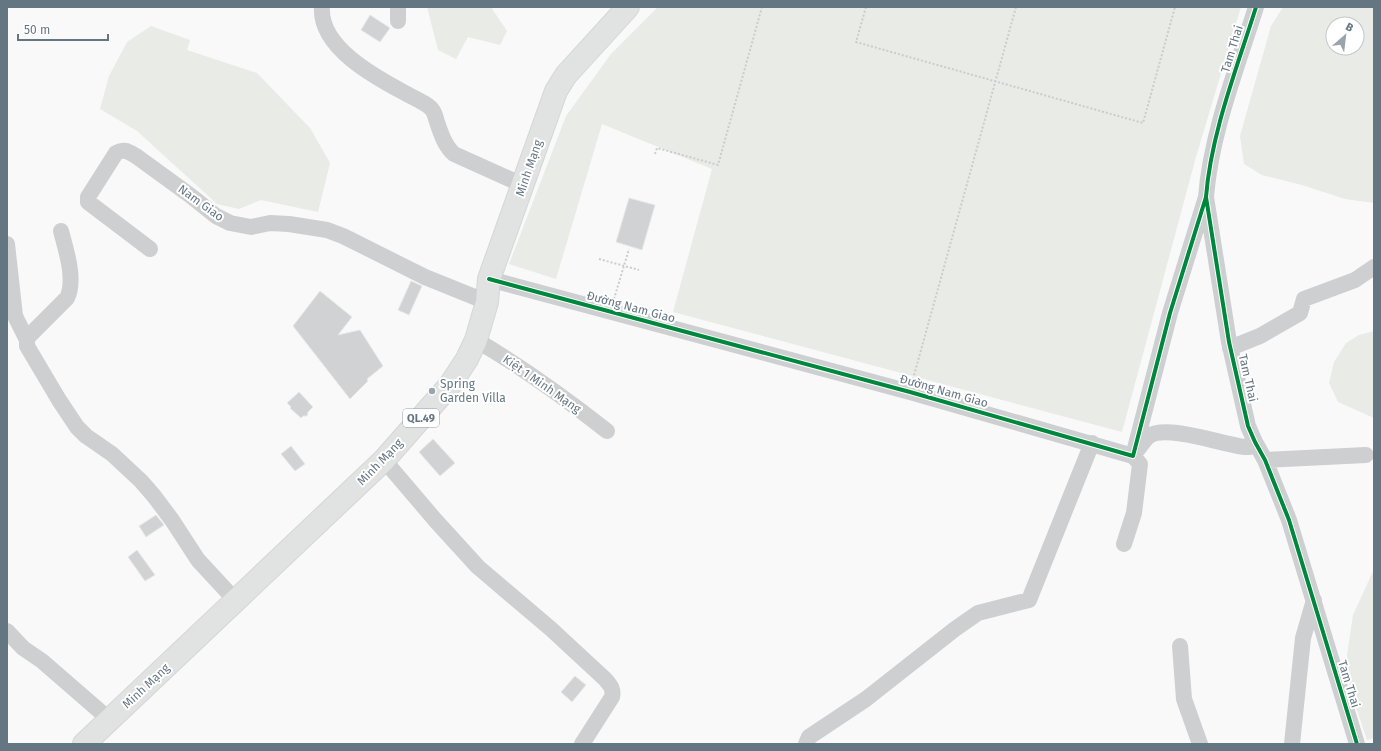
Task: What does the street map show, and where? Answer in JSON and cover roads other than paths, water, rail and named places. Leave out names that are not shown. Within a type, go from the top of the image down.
[{"type":"highway","name":"Minh Mạng","points":[[84,744],[384,460],[450,385],[467,359],[476,340],[486,302],[489,279],[556,90],[566,75],[628,7]]},
{"type":"street","points":[[322,7],[322,18],[326,29],[334,42],[342,51],[377,78],[421,102],[433,111],[447,148],[454,154],[523,185]]},
{"type":"street","name":"Tam Thai","points":[[1256,7],[1219,126],[1208,176],[1206,197],[1230,348],[1248,426],[1265,460],[1289,520],[1357,744]]},
{"type":"street","name":"Nam Giao","points":[[150,249],[88,202],[88,197],[116,153],[121,150],[127,151],[136,156],[216,216],[230,223],[250,227],[270,223],[289,224],[327,230],[343,236],[425,277],[486,302]]},
{"type":"street","points":[[1133,456],[1170,313],[1206,197]]},
{"type":"street","points":[[27,340],[67,298],[70,292],[71,281],[61,231]]},
{"type":"street","points":[[7,244],[15,316],[27,340],[27,346],[55,394],[86,436],[112,454],[141,481],[172,520],[198,560],[236,601]]},
{"type":"street","points":[[1230,348],[1260,336],[1300,313],[1304,299],[1354,280],[1374,268]]},
{"type":"street","name":"Đường Nam Giao","points":[[489,279],[910,392],[1133,456]]},
{"type":"street","name":"Kiệt 1 Minh Mạng","points":[[476,340],[518,366],[577,407],[606,431]]},
{"type":"street","points":[[1133,456],[1149,436],[1159,434],[1169,433],[1189,435],[1245,447],[1249,447],[1255,442]]},
{"type":"street","points":[[806,744],[810,737],[866,699],[955,629],[978,613],[1029,600],[1092,444]]},
{"type":"street","points":[[1265,460],[1366,455]]},
{"type":"street","points":[[1124,544],[1134,513],[1139,480],[1140,464],[1133,456]]},
{"type":"street","points":[[384,460],[441,527],[474,562],[605,679],[612,688],[612,697],[582,744]]},
{"type":"street","points":[[1292,744],[1303,638],[1314,600]]},
{"type":"street","points":[[7,631],[23,648],[42,661],[110,720]]},
{"type":"street","points":[[1180,646],[1184,699],[1200,744]]},
{"type":"place","name":"Spring Garden Villa","points":[[432,391]]}]
